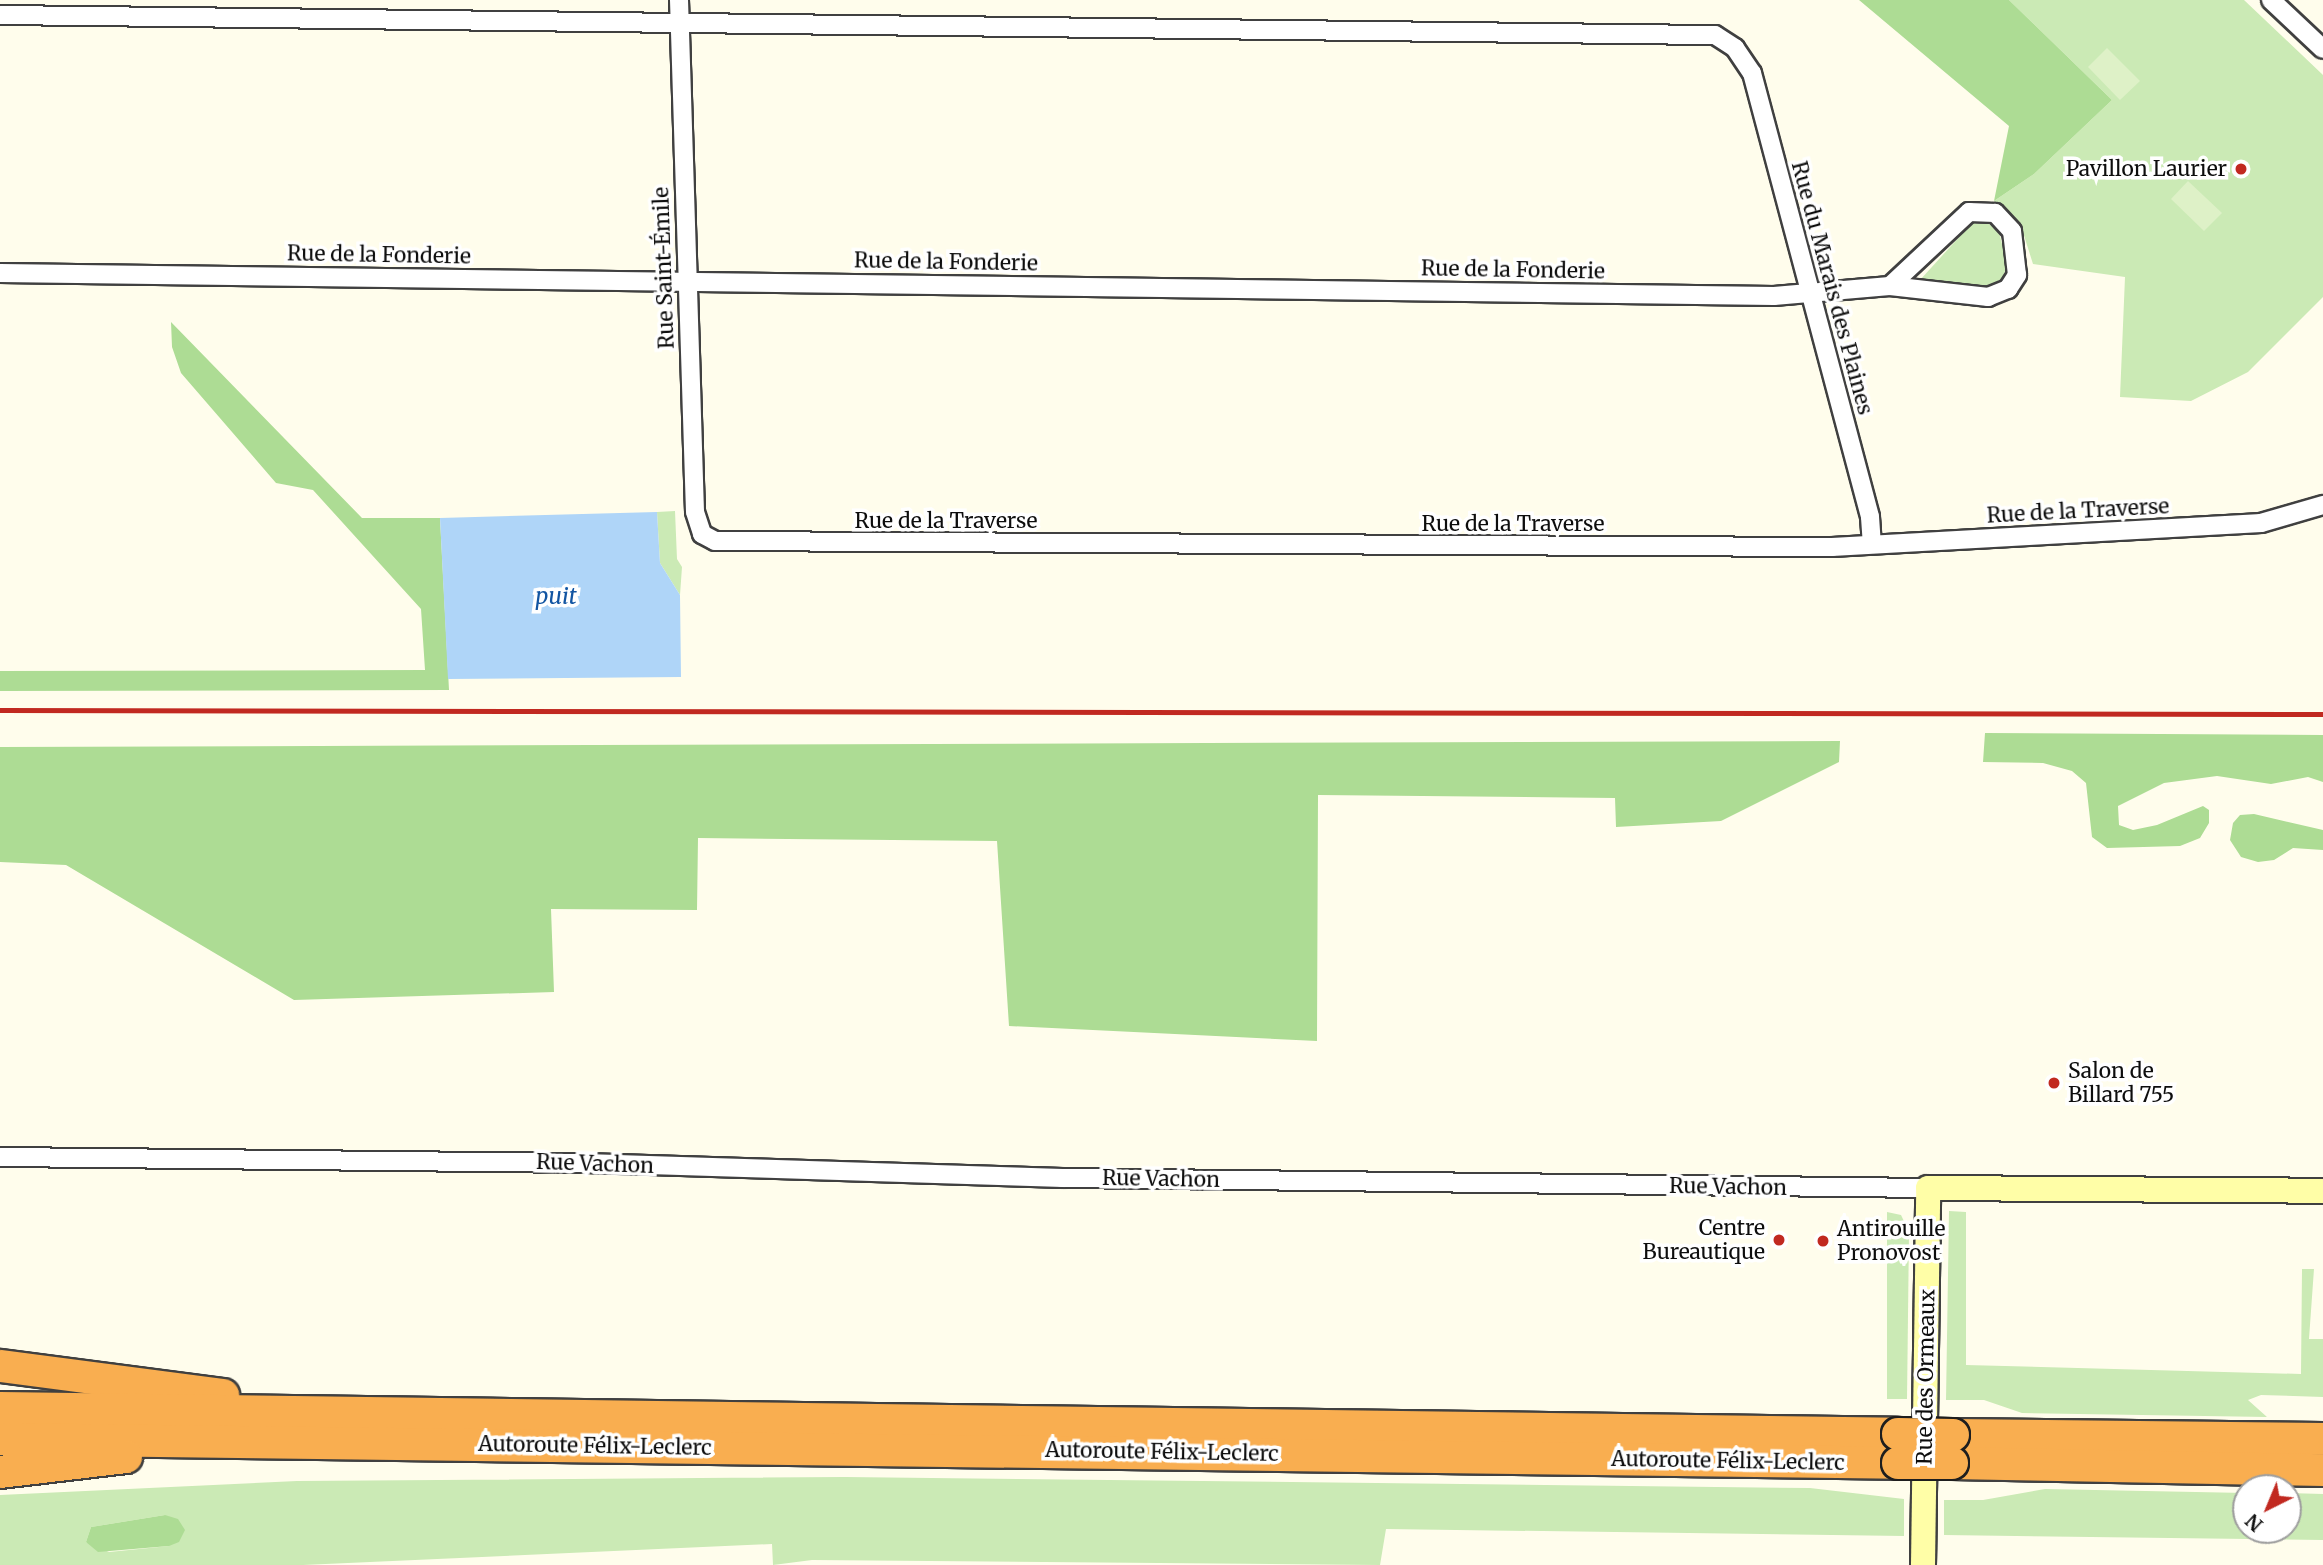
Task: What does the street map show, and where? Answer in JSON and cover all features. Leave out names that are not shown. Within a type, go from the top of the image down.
[{"type":"highway","points":[[0,1366],[352,1413]]},
{"type":"highway","name":"Autoroute Félix-Leclerc","points":[[0,1408],[352,1413],[1952,1449],[2323,1470]]},
{"type":"highway","name":"Autoroute Félix-Leclerc","points":[[0,1439],[1898,1448]]},
{"type":"highway","name":"Autoroute Félix-Leclerc","points":[[1952,1449],[2323,1439]]},
{"type":"highway","points":[[0,1472],[252,1441]]},
{"type":"street","name":"Rue Saint-Émile","points":[[679,0],[695,512],[702,534]]},
{"type":"street","points":[[2272,0],[2323,49]]},
{"type":"street","points":[[0,15],[680,24]]},
{"type":"street","name":"Rue du Marais des Plaines","points":[[680,24],[1708,34],[1735,48],[1752,73],[1870,517],[1872,544]]},
{"type":"street","name":"Rue de la Fonderie","points":[[0,272],[687,283],[1809,294],[1890,286],[1998,294],[2012,284],[2018,271],[2012,231],[1995,213],[1969,212],[1890,286]]},
{"type":"street","name":"Rue de la Traverse","points":[[702,534],[724,543],[1872,544],[2261,523],[2323,505]]},
{"type":"street","name":"Rue Vachon","points":[[0,1157],[586,1163],[1062,1178],[2323,1191]]},
{"type":"street","name":"Rue des Ormeaux","points":[[1923,1565],[1928,1188]]},
{"type":"green space","points":[[1859,0],[2009,0],[2112,100],[2034,174],[1994,201],[2009,126]]},
{"type":"green space","points":[[2009,0],[2244,0],[2323,75],[2323,297],[2248,372],[2191,401],[2120,397],[2125,277],[2033,264],[2021,226],[1994,201],[2034,174],[2112,100]]},
{"type":"green space","points":[[2107,48],[2140,81],[2120,100],[2088,67]]},
{"type":"green space","points":[[2188,181],[2222,213],[2204,231],[2171,199]]},
{"type":"green space","points":[[1972,223],[1989,224],[1999,232],[2007,264],[2003,278],[1989,286],[1920,280]]},
{"type":"green space","points":[[171,322],[362,518],[440,518],[449,690],[0,691],[0,671],[425,670],[421,609],[313,490],[276,483],[181,373],[172,347]]},
{"type":"green space","points":[[675,511],[677,559],[682,567],[680,595],[660,563],[657,512]]},
{"type":"green space","points":[[1985,733],[2323,735],[2323,782],[2308,777],[2271,784],[2217,776],[2164,783],[2118,806],[2119,825],[2133,830],[2157,825],[2203,806],[2209,810],[2209,823],[2200,838],[2180,846],[2107,848],[2092,837],[2086,783],[2072,771],[2043,763],[1983,762]]},
{"type":"green space","points":[[1840,741],[1839,762],[1721,821],[1616,827],[1615,798],[1318,795],[1317,1041],[1009,1026],[997,841],[698,838],[697,910],[551,909],[554,992],[294,1000],[66,865],[0,862],[0,747]]},
{"type":"green space","points":[[2254,814],[2323,830],[2323,850],[2293,848],[2274,860],[2258,862],[2241,857],[2230,840],[2233,823],[2240,815]]},
{"type":"green space","points":[[1949,1211],[1966,1212],[1966,1365],[2301,1374],[2302,1269],[2314,1269],[2309,1339],[2323,1339],[2323,1397],[2261,1395],[2248,1400],[2267,1417],[2022,1413],[1984,1400],[1946,1400]]},
{"type":"green space","points":[[1887,1212],[1901,1215],[1909,1232],[1907,1399],[1887,1399]]},
{"type":"green space","points":[[845,1477],[1810,1488],[1904,1499],[1904,1536],[1386,1529],[1380,1565],[812,1560],[773,1565],[772,1544],[303,1565],[0,1565],[0,1495],[297,1481]],"holes":[[[165,1515],[169,1546],[109,1552],[86,1542],[91,1527]]]},
{"type":"green space","points":[[2045,1489],[2232,1493],[2232,1539],[1944,1535],[1944,1500],[1983,1500]]},
{"type":"green space","points":[[2302,1493],[2323,1494],[2323,1540],[2302,1540]]},
{"type":"green space","points":[[165,1515],[178,1519],[185,1530],[179,1542],[169,1546],[98,1552],[86,1542],[91,1527]]},
{"type":"water","name":"puit","points":[[657,512],[660,563],[680,595],[681,677],[448,679],[440,518]]},
{"type":"railway","points":[[0,710],[2323,714]]},
{"type":"place","name":"Pavillon Laurier","points":[[2241,169]]},
{"type":"place","name":"Salon de Billard 755","points":[[2054,1083]]},
{"type":"place","name":"Centre Bureautique","points":[[1779,1240]]},
{"type":"place","name":"Antirouille Pronovost","points":[[1823,1241]]}]
